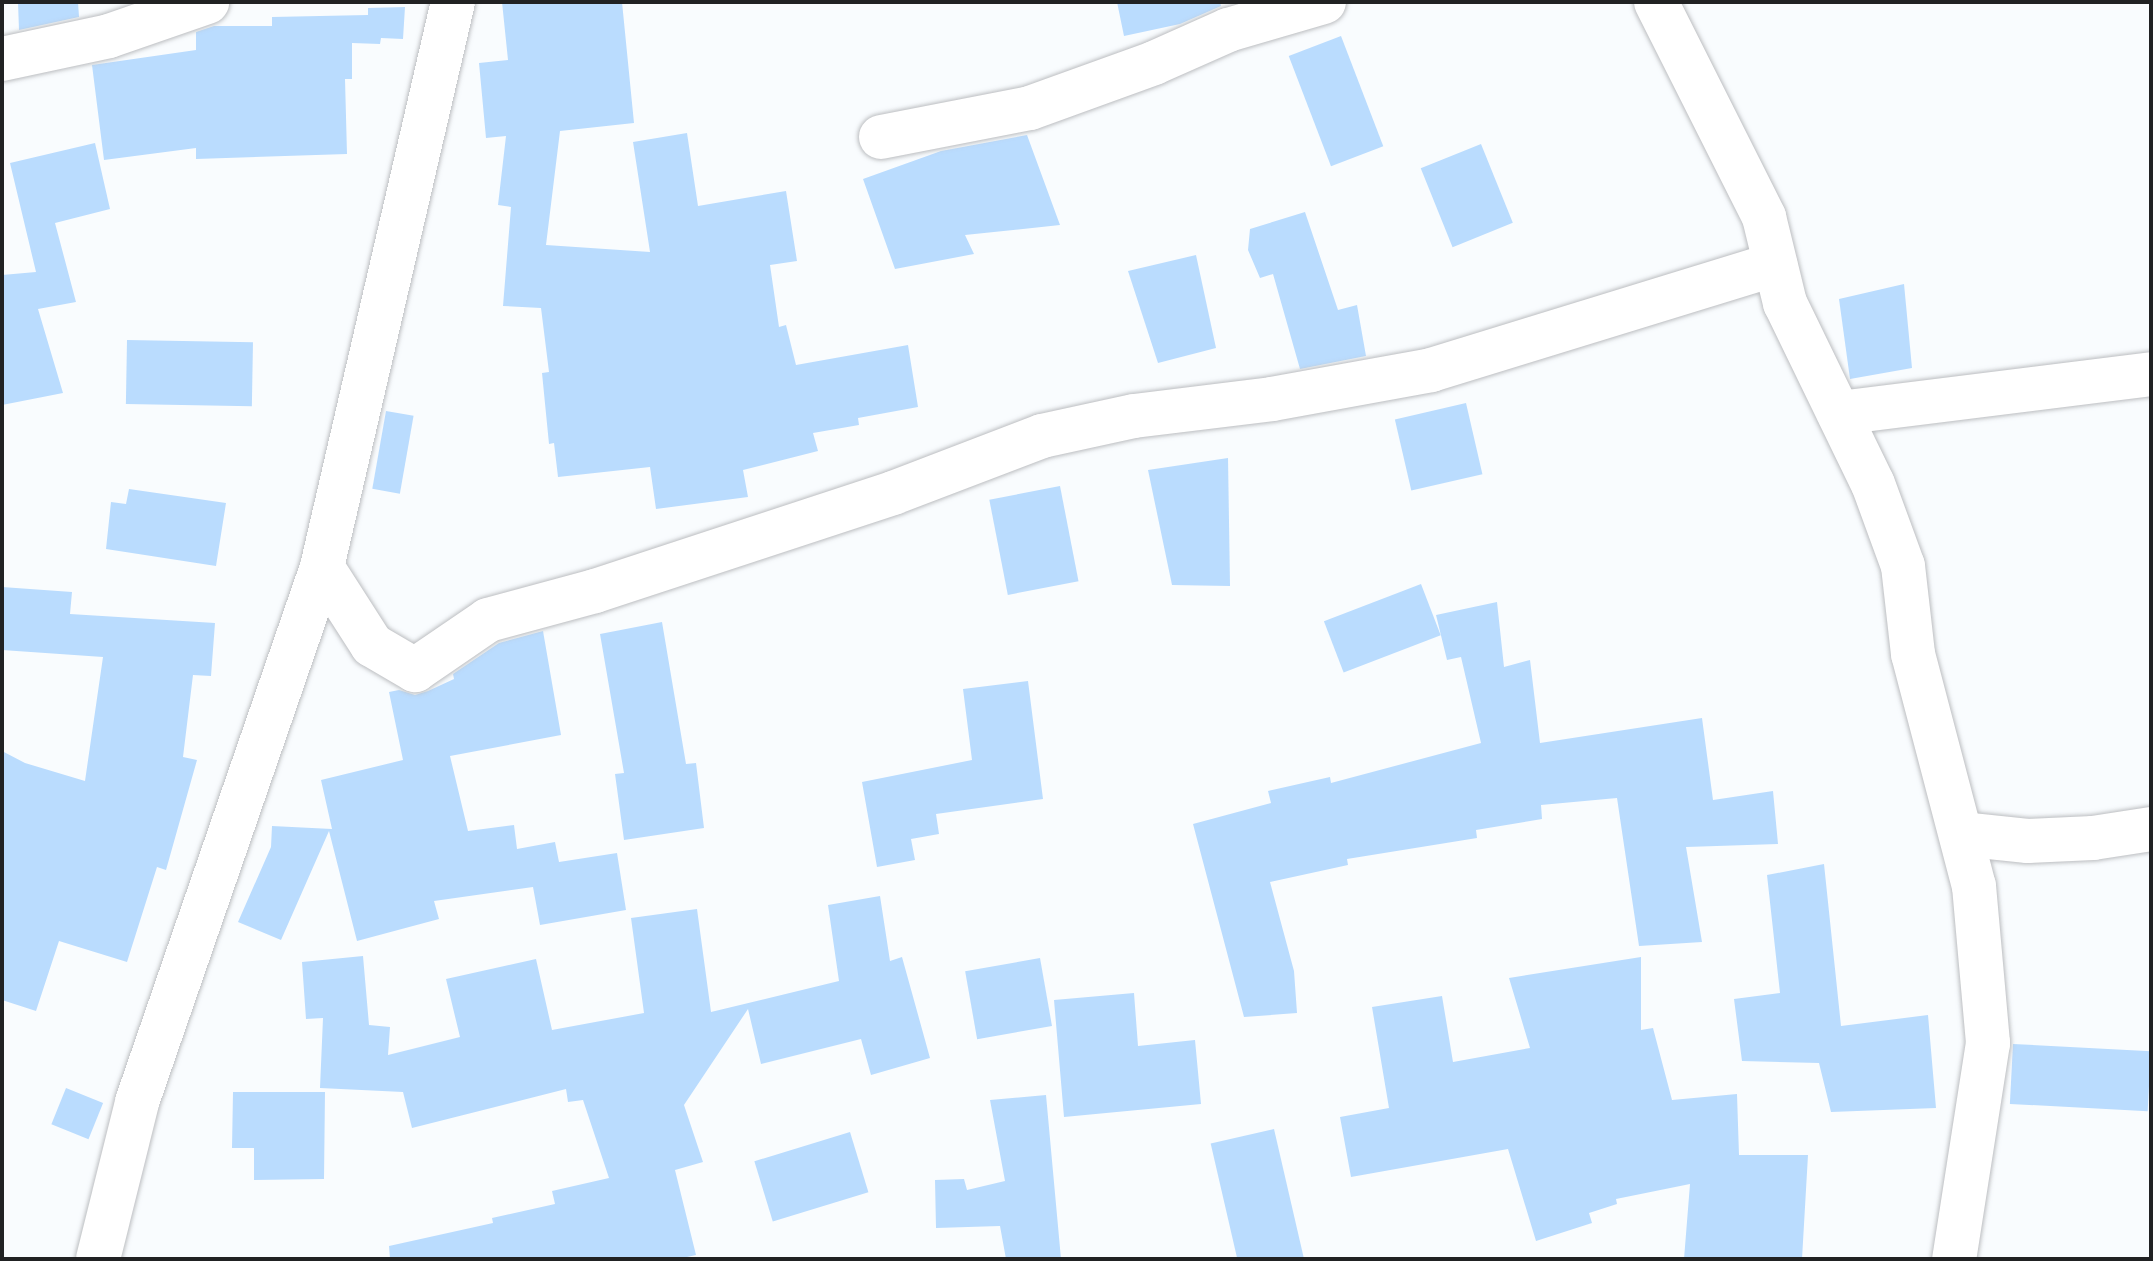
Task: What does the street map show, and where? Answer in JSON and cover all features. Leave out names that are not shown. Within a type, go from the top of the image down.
[{"type":"street","points":[[2,59],[109,36],[207,2]]},
{"type":"street","points":[[98,1259],[137,1102],[322,567],[453,2]]},
{"type":"street","points":[[881,137],[1030,108],[1154,63],[1228,30],[1324,2]]},
{"type":"street","points":[[1656,2],[1764,217],[1785,303],[1873,484],[1903,566],[1913,654],[1974,886],[1988,1043],[1954,1259]]},
{"type":"street","points":[[322,567],[372,645],[415,670],[488,620],[595,591],[893,493],[1042,436],[1134,416],[1272,399],[1431,370],[1775,264]]},
{"type":"street","points":[[1839,413],[2151,374]]},
{"type":"street","points":[[1961,834],[2028,841],[2093,838],[2151,829]]},
{"type":"building","points":[[18,2],[78,2],[79,17],[19,30]]},
{"type":"building","points":[[502,2],[622,2],[634,123],[560,131],[546,245],[650,252],[633,142],[687,133],[698,206],[786,191],[797,261],[770,265],[779,327],[786,325],[796,365],[908,345],[918,407],[858,418],[859,425],[813,433],[818,451],[743,470],[748,497],[656,509],[650,467],[558,477],[554,443],[549,444],[542,373],[549,372],[541,308],[503,306],[511,207],[498,205],[506,136],[486,138],[479,63],[508,60]]},
{"type":"building","points":[[1117,2],[1220,2],[1221,6],[1180,24],[1124,36]]},
{"type":"building","points":[[405,7],[403,39],[381,38],[380,44],[352,43],[352,79],[345,79],[347,154],[196,159],[196,148],[104,160],[92,65],[196,50],[196,32],[214,26],[272,26],[272,17],[368,15],[368,8]]},
{"type":"building","points":[[1341,36],[1383,146],[1331,166],[1289,56]]},
{"type":"building","points":[[1027,135],[1060,225],[965,235],[974,254],[895,269],[863,179],[941,151]]},
{"type":"building","points":[[95,143],[110,209],[55,223],[76,302],[38,309],[63,393],[2,405],[2,275],[36,272],[10,163]]},
{"type":"building","points":[[1481,144],[1513,223],[1453,247],[1421,168]]},
{"type":"building","points":[[1305,212],[1338,310],[1357,305],[1366,356],[1300,369],[1273,274],[1260,278],[1248,250],[1250,229]]},
{"type":"building","points":[[1196,255],[1216,348],[1158,363],[1128,271]]},
{"type":"building","points":[[1904,284],[1912,368],[1850,379],[1839,299]]},
{"type":"building","points":[[127,340],[253,342],[252,406],[126,404]]},
{"type":"building","points":[[1466,403],[1482,474],[1411,491],[1395,419]]},
{"type":"building","points":[[386,411],[414,416],[400,494],[372,489]]},
{"type":"building","points":[[1228,458],[1230,586],[1172,585],[1148,470]]},
{"type":"building","points":[[1060,486],[1079,581],[1008,595],[989,500]]},
{"type":"building","points":[[129,489],[226,503],[216,566],[106,549],[111,502],[126,504]]},
{"type":"building","points":[[1421,584],[1441,635],[1344,673],[1324,621]]},
{"type":"building","points":[[2,587],[72,592],[70,614],[215,623],[211,676],[193,675],[183,757],[197,760],[166,870],[157,867],[127,962],[59,941],[36,1011],[2,1000],[2,751],[25,763],[85,781],[103,657],[2,650]]},
{"type":"building","points":[[1497,602],[1504,667],[1530,660],[1540,743],[1702,718],[1713,800],[1773,791],[1778,844],[1686,847],[1702,942],[1639,946],[1617,798],[1541,805],[1542,819],[1476,830],[1477,838],[1347,859],[1348,865],[1270,882],[1294,971],[1297,1013],[1244,1017],[1193,824],[1271,803],[1268,791],[1330,777],[1331,783],[1481,743],[1461,657],[1447,660],[1436,615]]},
{"type":"building","points":[[662,622],[686,764],[696,763],[704,828],[624,840],[615,774],[624,773],[600,634]]},
{"type":"building","points":[[543,631],[561,735],[450,756],[468,831],[514,825],[517,849],[555,842],[559,862],[617,853],[626,910],[540,925],[533,887],[434,901],[439,919],[357,941],[329,831],[281,940],[238,922],[271,847],[272,826],[332,829],[321,780],[403,760],[389,692],[399,690],[415,695],[428,691],[454,679],[453,674],[499,643]]},
{"type":"building","points":[[1028,681],[1043,799],[936,814],[939,834],[911,839],[915,860],[877,867],[862,782],[972,760],[963,689]]},
{"type":"building","points":[[1824,864],[1841,1026],[1928,1015],[1936,1108],[1831,1112],[1819,1063],[1742,1061],[1734,999],[1780,993],[1767,875]]},
{"type":"building","points":[[880,896],[890,961],[902,957],[930,1058],[871,1075],[861,1039],[761,1064],[748,1009],[684,1105],[703,1162],[675,1170],[696,1255],[678,1259],[390,1259],[389,1246],[493,1223],[492,1218],[555,1204],[552,1191],[609,1178],[583,1100],[568,1102],[566,1089],[412,1128],[403,1092],[320,1088],[323,1018],[306,1019],[302,962],[363,956],[369,1025],[390,1027],[388,1055],[460,1037],[446,979],[536,959],[552,1030],[644,1013],[631,918],[697,909],[711,1012],[839,981],[828,905]]},
{"type":"building","points":[[1641,957],[1641,1030],[1653,1028],[1672,1100],[1737,1094],[1739,1155],[1808,1155],[1802,1259],[1684,1259],[1690,1184],[1616,1199],[1617,1204],[1589,1213],[1592,1223],[1536,1241],[1508,1149],[1351,1177],[1340,1117],[1389,1108],[1372,1007],[1442,996],[1453,1062],[1530,1048],[1509,978]]},
{"type":"building","points":[[1040,958],[1052,1026],[977,1039],[965,971]]},
{"type":"building","points":[[1134,993],[1138,1046],[1195,1040],[1201,1104],[1064,1117],[1054,1000]]},
{"type":"building","points":[[2013,1044],[2151,1051],[2148,1111],[2010,1104]]},
{"type":"building","points":[[66,1088],[103,1103],[88,1139],[51,1124]]},
{"type":"building","points":[[233,1092],[325,1092],[324,1179],[254,1180],[254,1148],[232,1148]]},
{"type":"building","points":[[1046,1095],[1061,1259],[1006,1259],[1000,1226],[936,1228],[935,1180],[964,1179],[967,1190],[1005,1181],[990,1100]]},
{"type":"building","points":[[1274,1129],[1304,1259],[1237,1259],[1211,1144]]},
{"type":"building","points":[[850,1132],[868,1192],[773,1221],[754,1161]]}]
